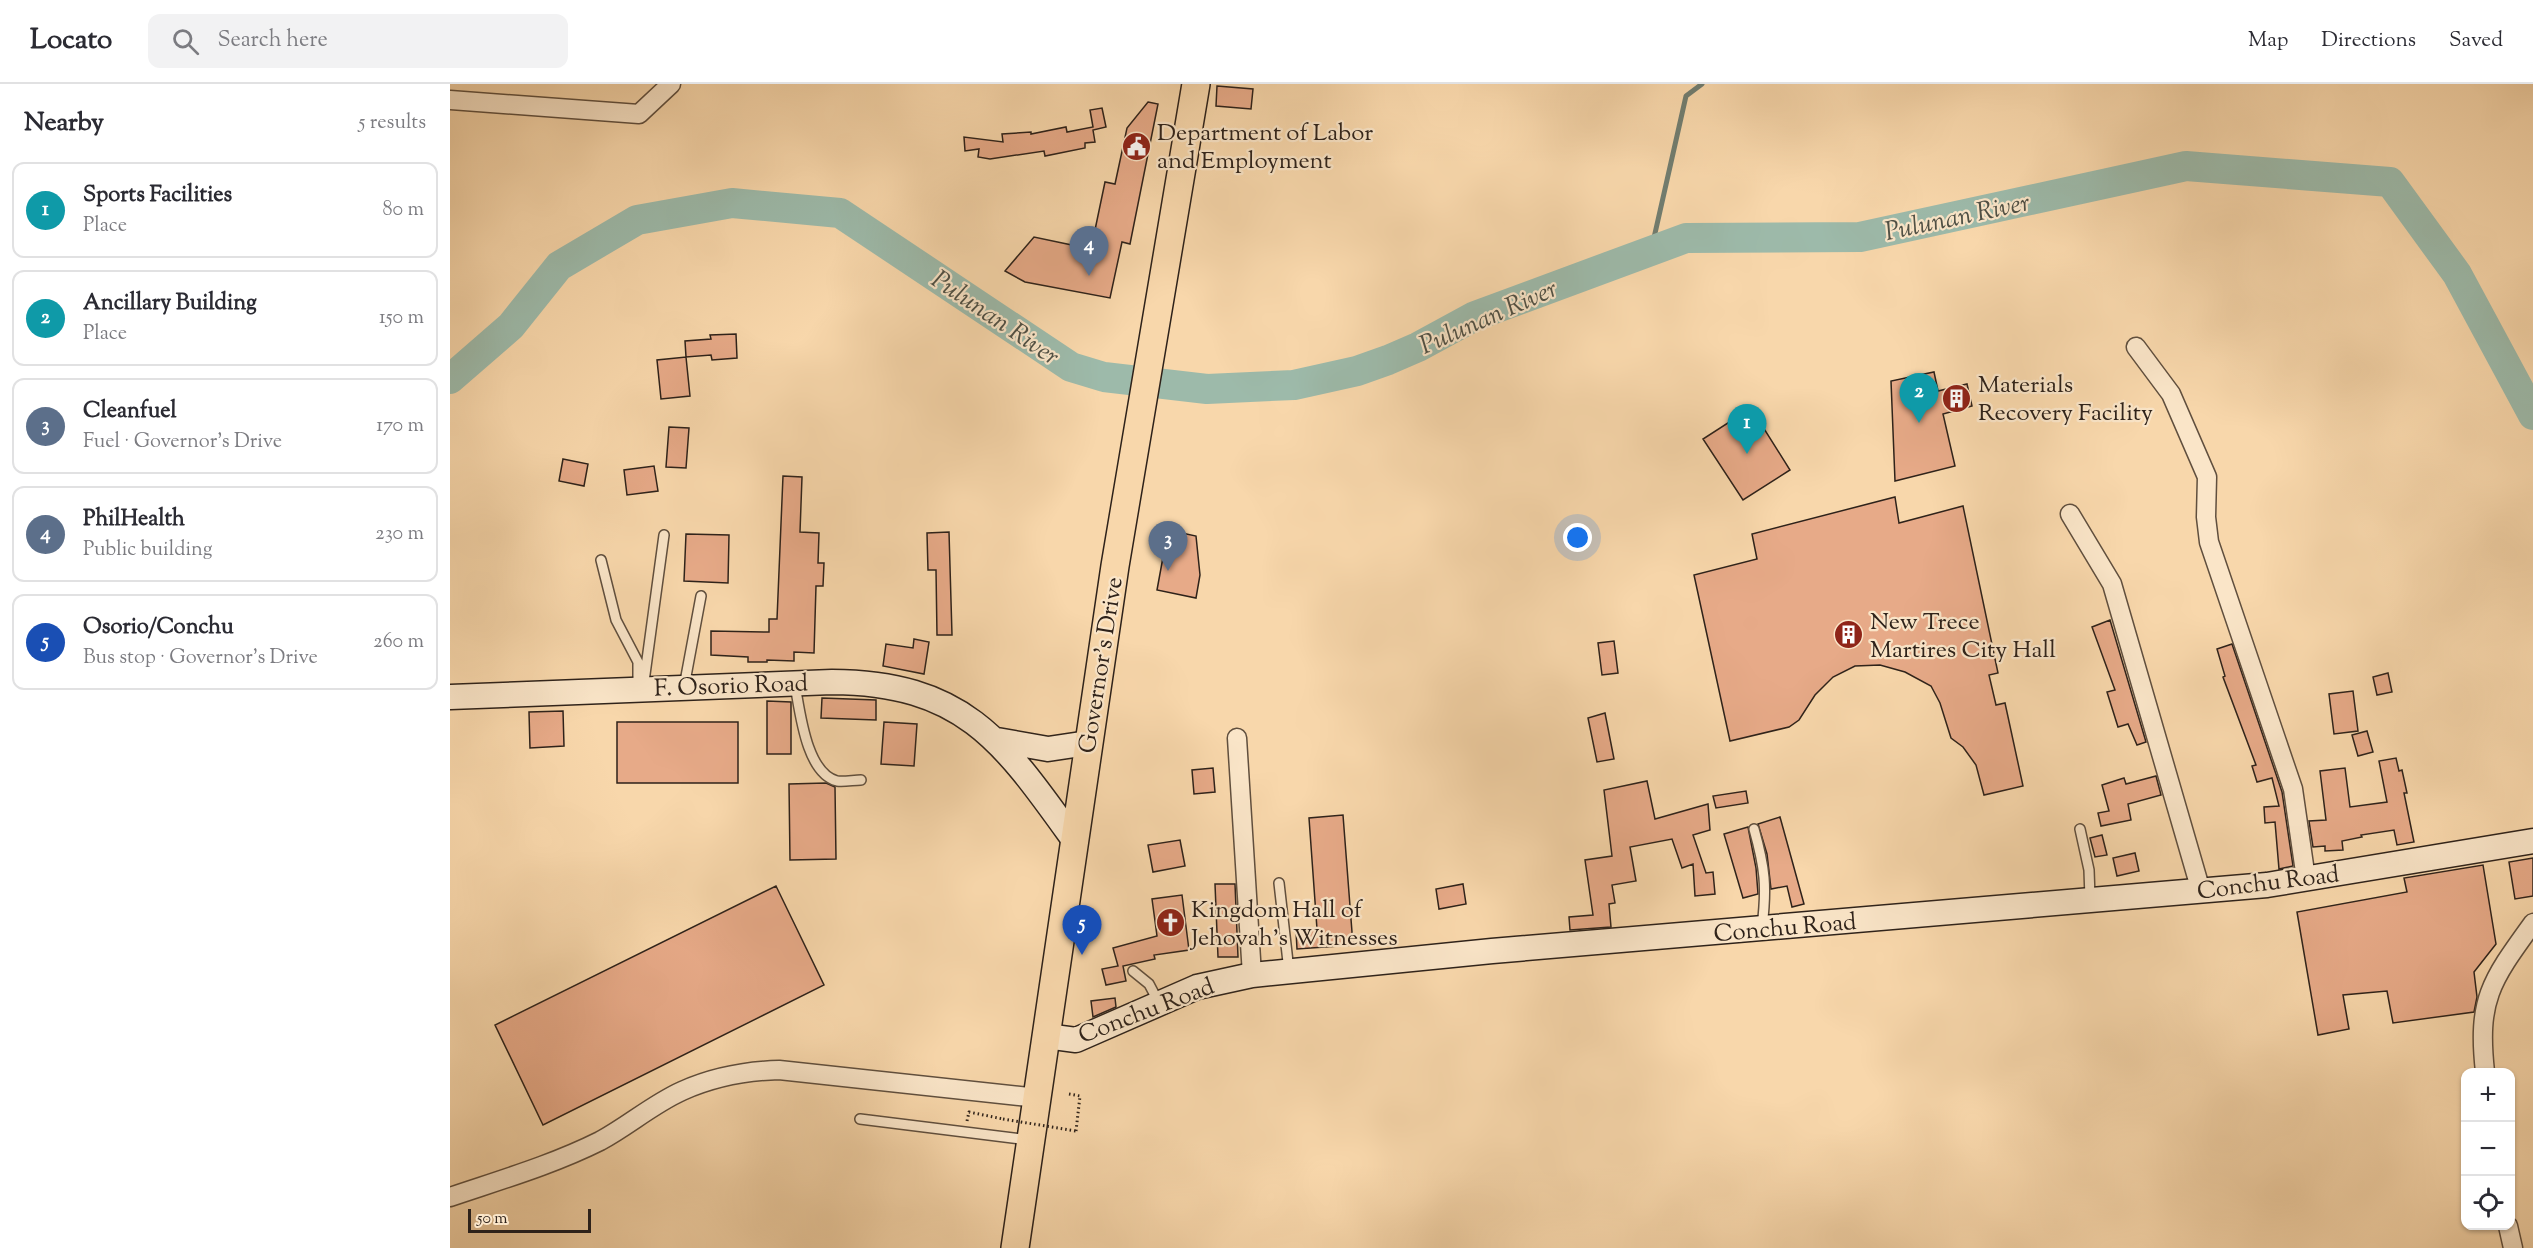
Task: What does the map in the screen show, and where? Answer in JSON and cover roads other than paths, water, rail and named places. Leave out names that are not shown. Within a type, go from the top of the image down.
[{"type":"main road","name":"Governor's Drive","points":[[1015,1248],[1088,743],[1196,84]]},
{"type":"main road","name":"F. Osorio Road","points":[[450,697],[870,682],[917,692],[950,707],[997,740],[1074,840]]},
{"type":"main road","name":"F. Osorio Road","points":[[997,740],[1048,749],[1088,743]]},
{"type":"main road","name":"Conchu Road","points":[[1046,1036],[1076,1040],[1197,987],[1252,975],[1492,951],[2202,891],[2306,879],[2533,841]]},
{"type":"street","points":[[450,100],[639,114],[671,84]]},
{"type":"street","points":[[2136,346],[2171,394],[2207,477],[2206,517],[2210,542],[2293,789],[2306,879]]},
{"type":"street","points":[[2070,514],[2112,584],[2202,891]]},
{"type":"street","points":[[1237,738],[1252,975]]},
{"type":"street","points":[[2485,1068],[2481,1033],[2486,996],[2507,958],[2533,923]]},
{"type":"street","points":[[450,1197],[555,1161],[600,1140],[680,1092],[716,1078],[752,1071],[779,1070],[1038,1098]]},
{"type":"street","points":[[2509,1230],[2513,1248]]},
{"type":"lane","points":[[641,689],[664,535]]},
{"type":"lane","points":[[601,560],[616,620],[638,662],[641,689]]},
{"type":"lane","points":[[684,687],[701,596]]},
{"type":"lane","points":[[794,683],[809,748],[825,774],[838,781],[861,780]]},
{"type":"lane","points":[[1754,829],[1764,864],[1767,891],[1761,930]]},
{"type":"lane","points":[[2080,829],[2089,870],[2091,901]]},
{"type":"lane","points":[[1279,883],[1289,971]]},
{"type":"lane","points":[[1133,971],[1149,984],[1159,1003]]},
{"type":"lane","points":[[860,1119],[1031,1140]]},
{"type":"waterway","points":[[1651,251],[1686,96],[1702,84]]},
{"type":"waterway","name":"Pulunan River","points":[[450,379],[511,326],[559,266],[637,220],[732,203],[840,213],[1071,367],[1104,377],[1207,389],[1294,385],[1357,371],[1418,347],[1475,316],[1686,238],[1860,237],[2186,166],[2390,182],[2457,274],[2533,415]]},
{"type":"place","name":"Department of Labor and Employment","points":[[1136,146]]},
{"type":"place","name":"PhilHealth","points":[[1089,276]]},
{"type":"place","name":"Materials Recovery Facility","points":[[1957,398]]},
{"type":"place","name":"Ancillary Building","points":[[1919,423]]},
{"type":"place","name":"Sports Facilities","points":[[1747,454]]},
{"type":"place","name":"Cleanfuel","points":[[1168,571]]},
{"type":"place","name":"New Trece Martires City Hall","points":[[1849,635]]},
{"type":"place","name":"Kingdom Hall of Jehovah's Witnesses","points":[[1170,923]]},
{"type":"place","name":"Osorio/Conchu","points":[[1082,955]]}]
